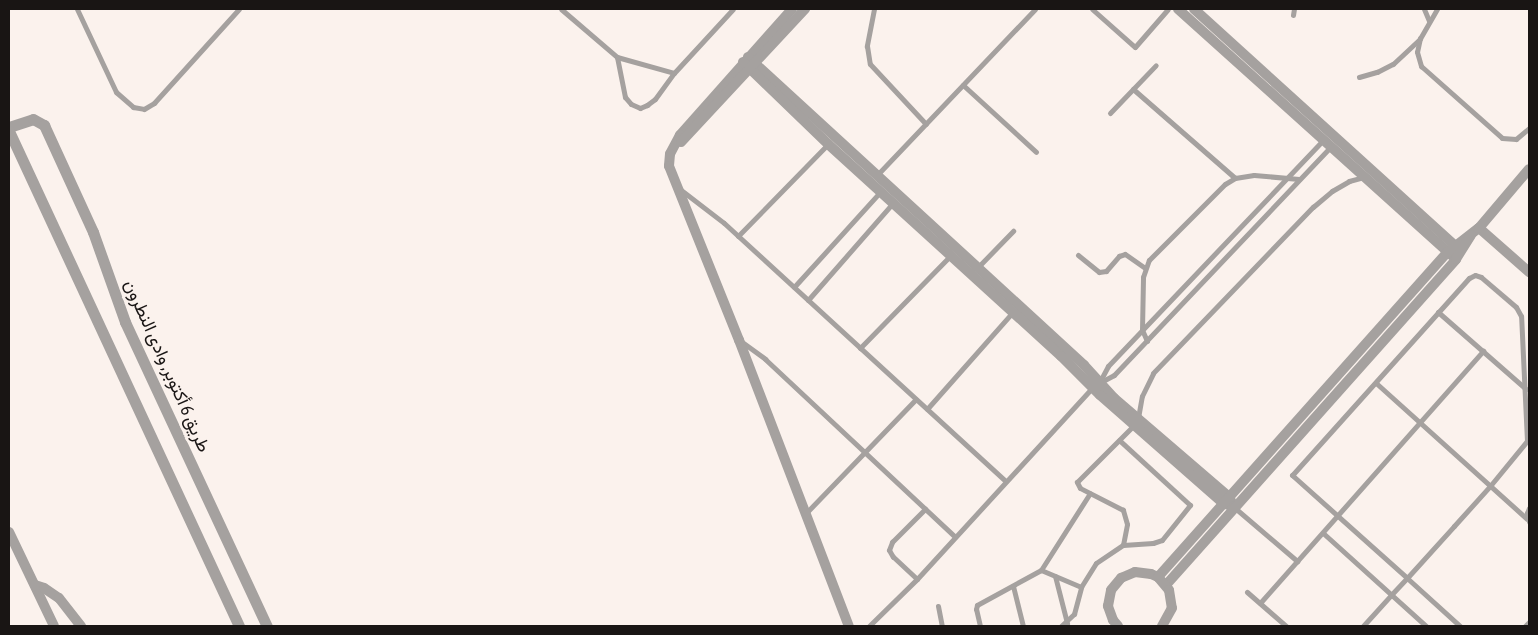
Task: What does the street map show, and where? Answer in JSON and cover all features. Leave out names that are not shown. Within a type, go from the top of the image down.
[{"type":"street","points":[[792,9],[748,62],[680,135],[668,160],[676,187],[739,340],[849,626]]},
{"type":"street","points":[[748,62],[805,9]]},
{"type":"street","points":[[1178,9],[1330,139],[1376,174],[1455,252]]},
{"type":"street","points":[[1194,9],[1330,139],[1365,177],[1455,252]]},
{"type":"street","points":[[748,62],[831,141],[1015,309]]},
{"type":"street","name":"طريق 6 أكتوبر, وادى النطرون","points":[[239,626],[9,129],[33,119],[44,126],[92,232],[128,329],[267,626]]},
{"type":"street","points":[[1162,581],[1226,500],[1475,231],[1529,169]]},
{"type":"street","points":[[1365,177],[1376,174]]},
{"type":"street","points":[[883,188],[893,203],[953,252],[977,268],[1066,361],[1234,507]]},
{"type":"street","points":[[1475,231],[1529,272]]},
{"type":"street","points":[[1162,581],[1234,507],[1455,252]]},
{"type":"street","points":[[9,532],[54,626]]},
{"type":"street","points":[[1118,626],[1113,620],[1108,606],[1111,590],[1121,578],[1135,572],[1151,574],[1162,581],[1171,596],[1172,608],[1164,626]]},
{"type":"street","points":[[35,585],[44,588],[59,598],[81,626]]},
{"type":"lane","points":[[77,9],[116,92],[133,107],[144,109],[154,103],[239,9]]},
{"type":"lane","points":[[561,9],[617,56],[674,73]]},
{"type":"lane","points":[[617,56],[625,97],[631,104],[640,108],[655,99],[674,73],[733,9]]},
{"type":"lane","points":[[874,9],[867,46],[870,64],[926,124]]},
{"type":"lane","points":[[873,179],[1035,9]]},
{"type":"lane","points":[[1092,9],[1135,47],[1168,9]]},
{"type":"lane","points":[[1424,9],[1429,21]]},
{"type":"lane","points":[[1359,77],[1393,64],[1408,52],[1420,38],[1437,9]]},
{"type":"lane","points":[[1420,38],[1418,52],[1422,66],[1502,138],[1516,140],[1529,128]]},
{"type":"lane","points":[[1110,113],[1156,66]]},
{"type":"lane","points":[[963,85],[1036,152]]},
{"type":"lane","points":[[1133,89],[1234,178]]},
{"type":"lane","points":[[869,626],[917,579],[1095,386],[1104,370],[1288,176],[1330,139]]},
{"type":"lane","points":[[1095,386],[1114,375],[1147,341],[1299,179],[1330,139]]},
{"type":"lane","points":[[738,236],[831,141]]},
{"type":"lane","points":[[1147,341],[1142,330],[1145,268],[1156,253],[1225,184],[1234,178],[1254,175],[1288,176],[1299,179]]},
{"type":"lane","points":[[1123,545],[1128,524],[1126,514],[1120,507],[1078,487],[1077,482],[1136,422],[1142,396],[1153,373],[1313,207],[1332,190],[1349,181],[1365,177]]},
{"type":"lane","points":[[676,187],[708,210],[738,236],[1006,481]]},
{"type":"lane","points":[[794,288],[883,188]]},
{"type":"lane","points":[[808,300],[893,203]]},
{"type":"lane","points":[[977,268],[1013,231]]},
{"type":"lane","points":[[860,348],[953,252]]},
{"type":"lane","points":[[1078,255],[1099,272],[1106,271],[1119,256],[1125,254],[1145,268]]},
{"type":"lane","points":[[1363,626],[1392,595],[1407,578],[1490,486],[1527,441],[1522,321],[1516,307],[1481,277],[1475,275],[1469,278],[1292,475],[1407,578],[1460,626]]},
{"type":"lane","points":[[927,409],[1015,309]]},
{"type":"lane","points":[[1438,312],[1526,389]]},
{"type":"lane","points":[[739,340],[765,359],[955,537]]},
{"type":"lane","points":[[1260,603],[1483,351]]},
{"type":"lane","points":[[1376,383],[1528,521]]},
{"type":"lane","points":[[806,514],[916,399]]},
{"type":"lane","points":[[1061,626],[1067,623],[1074,614],[1081,587],[1096,564],[1123,545],[1153,543],[1162,540],[1190,505],[1119,440]]},
{"type":"lane","points":[[980,626],[976,609],[977,605],[1041,570],[1090,493]]},
{"type":"lane","points":[[1234,507],[1297,561]]},
{"type":"lane","points":[[1528,521],[1529,508]]},
{"type":"lane","points":[[917,579],[892,557],[889,550],[892,542],[925,509]]},
{"type":"lane","points":[[1323,533],[1426,626]]},
{"type":"lane","points":[[1041,570],[1081,587]]},
{"type":"lane","points":[[1055,576],[1067,623]]},
{"type":"lane","points":[[1014,586],[1024,626]]},
{"type":"lane","points":[[1247,592],[1286,626]]},
{"type":"lane","points":[[938,606],[942,626]]},
{"type":"lane","points":[[1526,626],[1529,622]]}]
